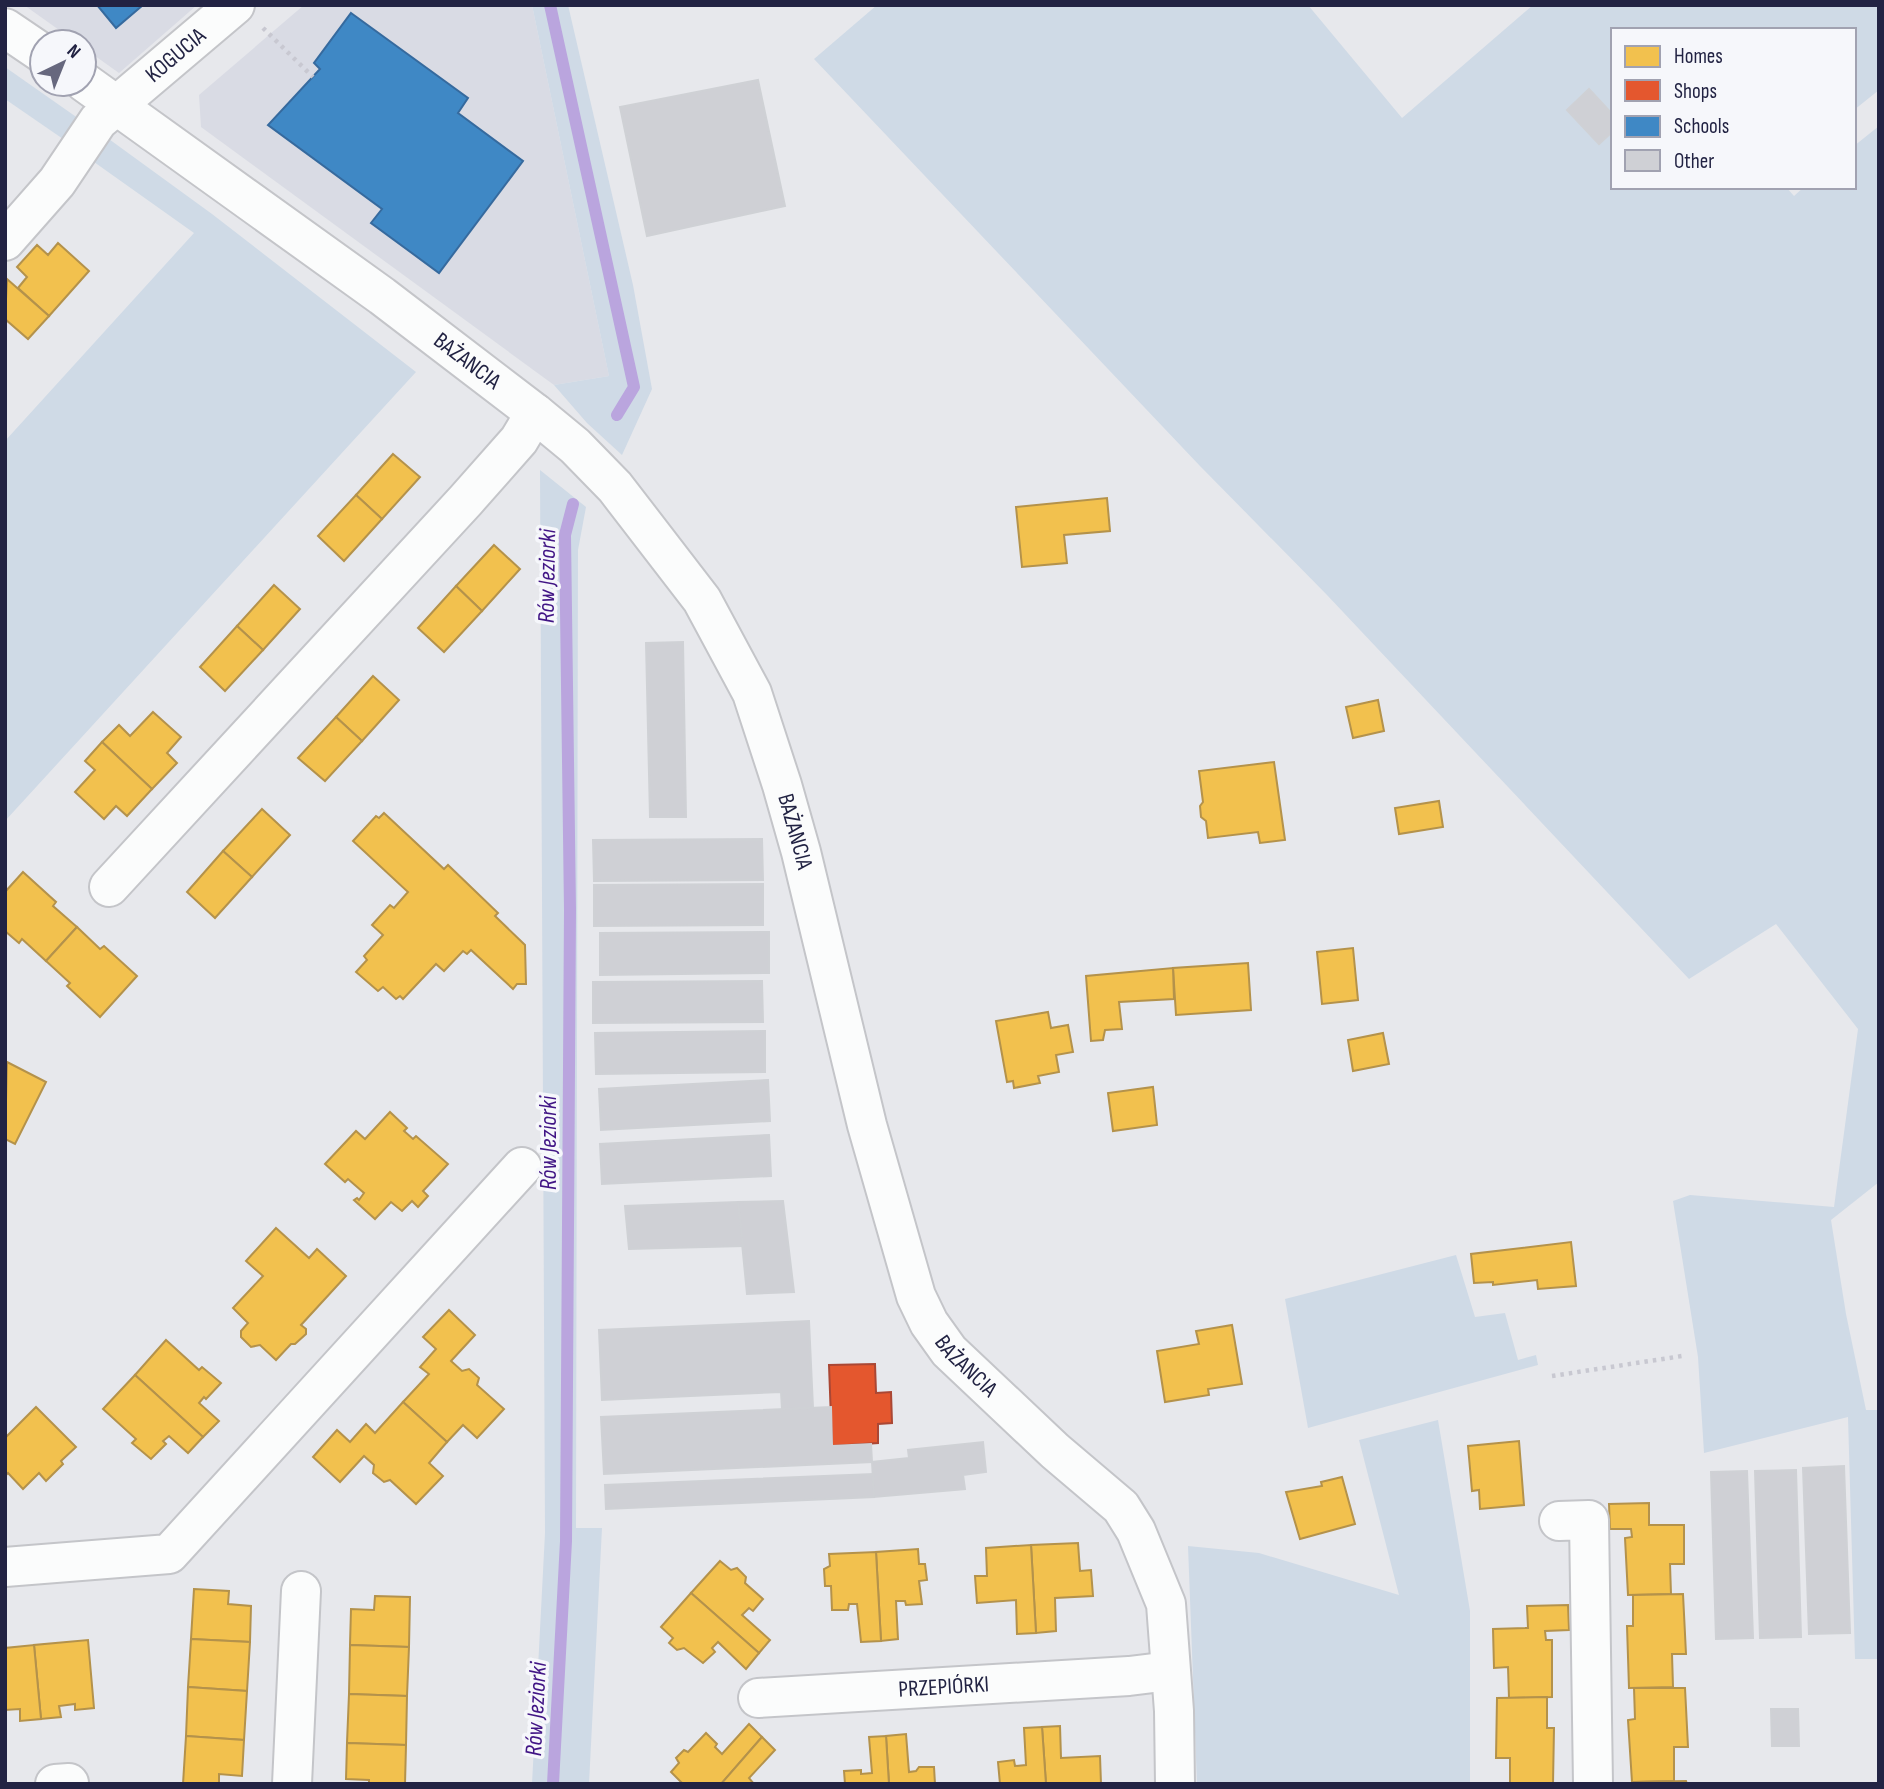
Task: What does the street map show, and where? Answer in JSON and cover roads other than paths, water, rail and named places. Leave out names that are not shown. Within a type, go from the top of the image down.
[{"type":"street","name":"KOGUCIA","points":[[5,242],[57,182],[98,121],[247,15]]},
{"type":"street","points":[[5,28],[28,44]]},
{"type":"street","name":"BAŻANCIA","points":[[98,92],[382,296],[575,446],[623,497],[702,600],[752,693],[801,852],[867,1125],[916,1296],[929,1323],[949,1351],[1055,1451],[1121,1507],[1136,1531],[1166,1604],[1174,1712],[1175,1784]]},
{"type":"street","points":[[109,887],[466,500],[519,440],[535,413]]},
{"type":"street","points":[[5,1567],[169,1554],[522,1167]]},
{"type":"street","points":[[1559,1521],[1589,1520],[1593,1784]]},
{"type":"street","points":[[292,1784],[300,1591]]},
{"type":"street","name":"PRZEPIÓRKI","points":[[758,1698],[1129,1676],[1170,1671]]},
{"type":"waterway","name":"Rów Jeziorki","points":[[550,5],[634,387],[617,415]]},
{"type":"waterway","name":"Rów Jeziorki","points":[[553,1784],[566,1541],[570,910],[565,535],[573,504]]}]
